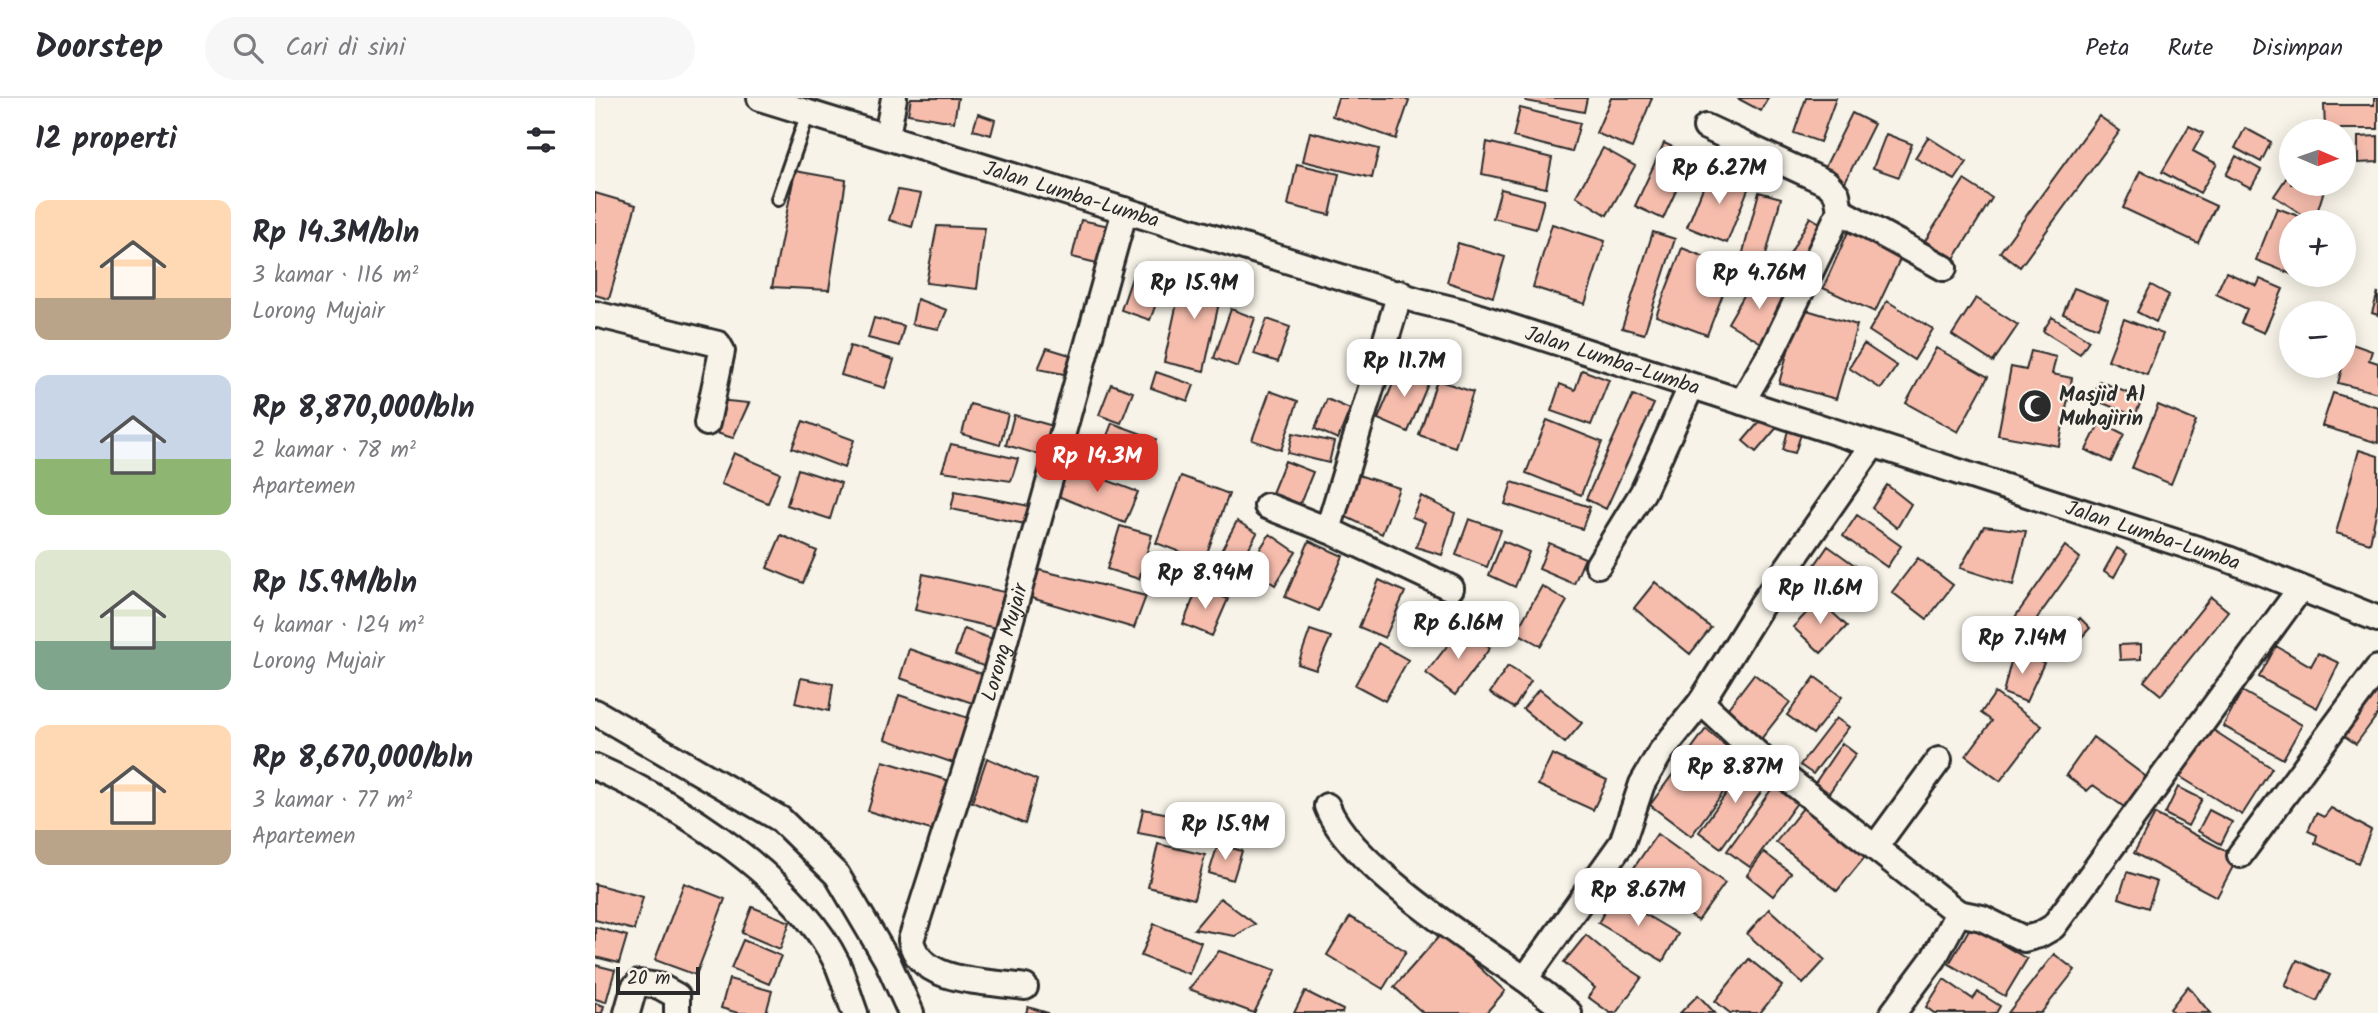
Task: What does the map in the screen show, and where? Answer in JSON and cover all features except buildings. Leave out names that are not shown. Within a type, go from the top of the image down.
[{"type":"street","name":"Jalan Lumba-Lumba","points":[[760,98],[1400,293],[1873,444],[2228,559],[2378,620]]},
{"type":"street","points":[[887,136],[894,98]]},
{"type":"street","points":[[1706,127],[1827,183],[1837,194],[1840,211],[1773,349],[1742,402]]},
{"type":"street","name":"Lorong Mujair","points":[[1025,987],[933,970],[924,966],[913,954],[911,940],[994,680],[1125,211]]},
{"type":"street","points":[[1840,211],[1944,268]]},
{"type":"street","points":[[1328,530],[1400,293]]},
{"type":"street","points":[[595,314],[718,344],[722,351],[706,423]]},
{"type":"street","points":[[1598,565],[1643,492],[1691,387]]},
{"type":"street","points":[[1525,979],[1622,843],[1642,784],[1660,753],[1701,702],[1762,604],[1873,444]]},
{"type":"street","points":[[1267,506],[1328,530],[1451,588]]},
{"type":"street","points":[[1701,702],[1765,761],[1958,913],[1982,918],[2024,939],[2053,927],[2300,589]]},
{"type":"street","points":[[2241,855],[2378,668]]},
{"type":"street","points":[[595,712],[780,819],[837,875],[887,960],[911,1013]]},
{"type":"street","points":[[1876,846],[1939,760]]},
{"type":"street","points":[[595,767],[645,789],[753,864],[799,908],[836,962],[855,1013]]},
{"type":"street","points":[[1327,806],[1333,822],[1384,874],[1446,925],[1569,1013]]},
{"type":"street","points":[[1893,1013],[1934,958],[1958,913]]},
{"type":"street","points":[[627,1013],[635,984],[639,983],[659,986],[677,996],[677,1013]]},
{"type":"lane","points":[[778,199],[808,113]]},
{"type":"place","name":"Masjid Al Muhajirin","points":[[2035,406]]}]
